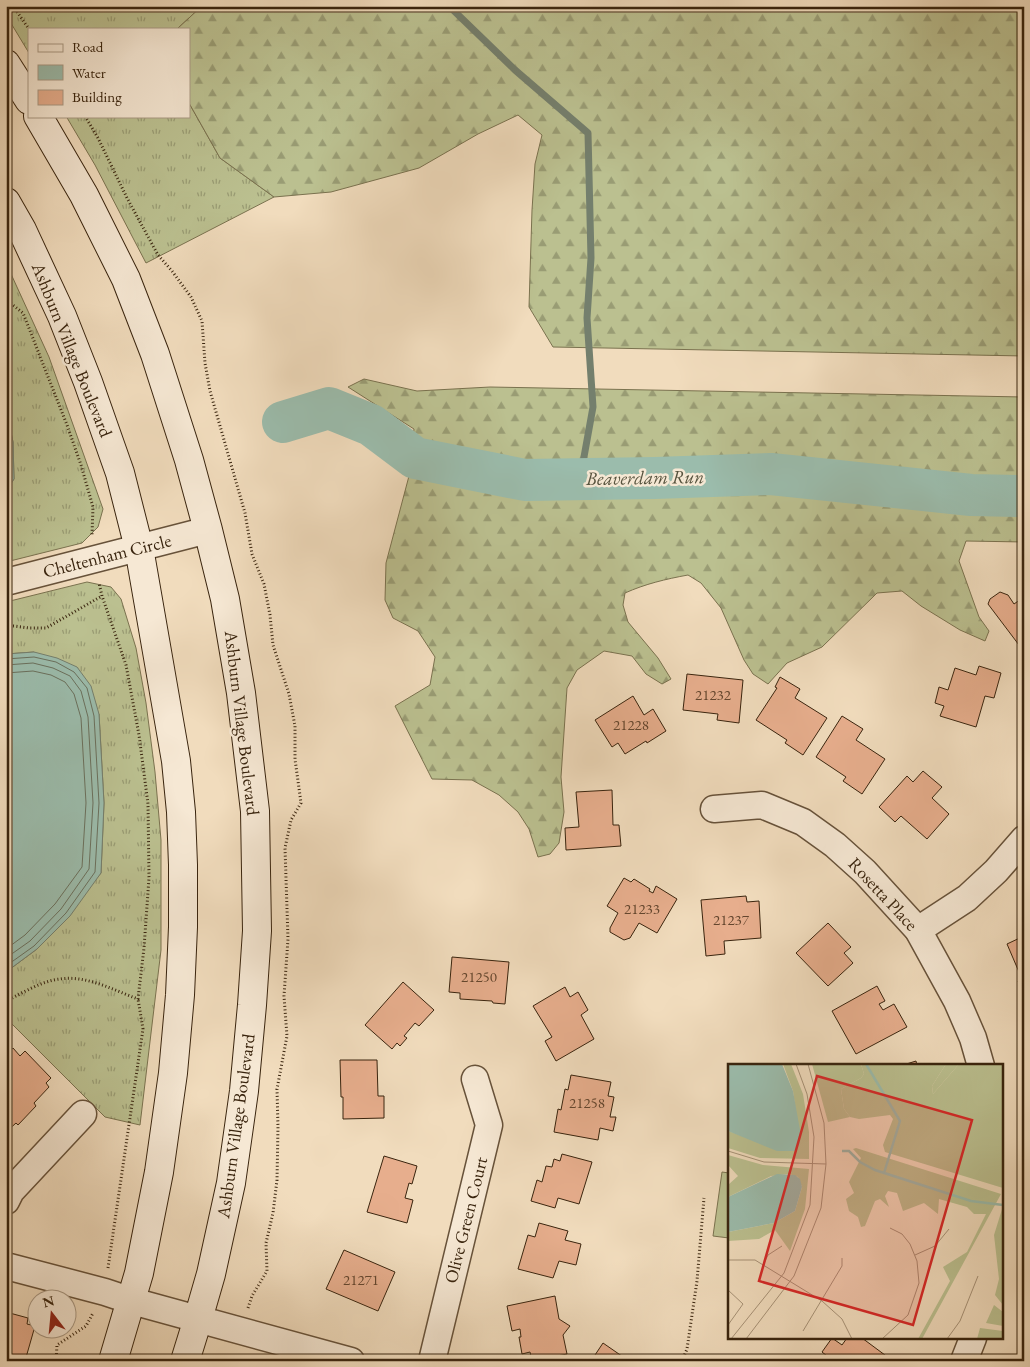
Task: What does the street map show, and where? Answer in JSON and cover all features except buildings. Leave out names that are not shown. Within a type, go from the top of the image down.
[{"type":"main road","points":[[6,64],[28,98]]},
{"type":"main road","name":"Ashburn Village Boulevard","points":[[39,118],[84,195],[126,279],[155,354],[173,408],[208,530],[224,599],[241,693],[255,811],[257,931],[248,1052],[231,1183],[211,1274],[185,1361]]},
{"type":"main road","name":"Ashburn Village Boulevard","points":[[6,202],[22,230],[62,316],[88,382],[120,473],[139,548],[176,760],[181,812],[183,927],[180,995],[172,1082],[159,1172],[139,1273],[113,1361]]},
{"type":"street","name":"Cheltenham Circle","points":[[6,582],[208,530]]},
{"type":"street","name":"Rosetta Place","points":[[714,809],[762,806],[803,822],[835,845],[865,872],[918,930],[957,1001],[973,1038],[980,1064]]},
{"type":"street","points":[[918,930],[967,898],[996,871],[1024,839]]},
{"type":"street","name":"Olive Green Court","points":[[432,1361],[489,1125],[475,1079]]},
{"type":"street","points":[[6,1200],[11,1191],[83,1114]]},
{"type":"street","points":[[6,1266],[351,1361]]},
{"type":"street","points":[[964,1361],[972,1340]]},
{"type":"path","points":[[13,6],[28,28]]},
{"type":"path","points":[[6,298],[8,302],[23,313],[67,425],[93,507],[93,560],[102,596],[126,665],[139,735],[148,804],[149,878],[138,999],[143,1028],[110,1246],[105,1292],[86,1326],[57,1345],[56,1361]]},
{"type":"path","points":[[6,625],[46,628],[102,596]]},
{"type":"path","points":[[6,1001],[34,987],[58,979],[74,978],[88,980],[138,999]]},
{"type":"path","points":[[682,1361],[687,1349],[698,1281],[704,1198]]},
{"type":"green space","points":[[6,6],[202,6],[178,28],[28,28],[28,51],[6,15]]},
{"type":"green space","points":[[202,6],[1024,6],[1024,356],[553,347],[529,307],[535,164],[542,135],[518,115],[478,134],[419,168],[331,192],[274,197],[220,158],[190,105],[190,28],[178,28]]},
{"type":"green space","points":[[190,105],[220,158],[274,197],[146,263],[95,165],[67,118],[190,118]]},
{"type":"green space","points":[[6,263],[49,357],[103,509],[98,527],[82,543],[6,562],[6,491],[14,479],[13,442],[6,409]]},
{"type":"green space","points":[[364,379],[417,391],[490,387],[1024,397],[1024,542],[966,541],[959,561],[979,617],[989,631],[985,641],[960,630],[921,606],[902,591],[877,593],[822,647],[787,663],[768,684],[753,674],[744,660],[721,608],[701,583],[688,575],[656,582],[625,593],[623,605],[628,622],[658,658],[671,679],[662,684],[646,674],[632,656],[604,651],[577,670],[567,688],[561,777],[564,812],[559,843],[550,854],[538,857],[529,829],[518,812],[499,795],[472,780],[432,779],[395,706],[430,685],[435,657],[418,631],[393,618],[385,600],[386,563],[409,476],[414,429],[348,387]]},
{"type":"green space","points":[[87,582],[111,587],[121,599],[136,648],[146,703],[155,772],[161,840],[161,950],[140,1125],[105,1117],[12,1024],[6,1029],[6,972],[37,949],[101,873],[104,803],[99,714],[34,652],[6,654],[6,602]]},
{"type":"green space","points":[[722,1172],[728,1173],[728,1238],[713,1236]]},
{"type":"water","points":[[6,409],[13,442],[14,479],[6,491]]},
{"type":"water","points":[[34,652],[57,658],[77,667],[91,686],[99,714],[104,803],[101,873],[70,916],[37,949],[6,972],[6,654]]},
{"type":"waterway","points":[[449,6],[515,70],[588,133],[591,258],[587,318],[593,407],[580,479]]},
{"type":"waterway","name":"Beaverdam Run","points":[[283,422],[329,408],[371,425],[415,458],[525,480],[771,474],[971,495],[1024,496]]}]
